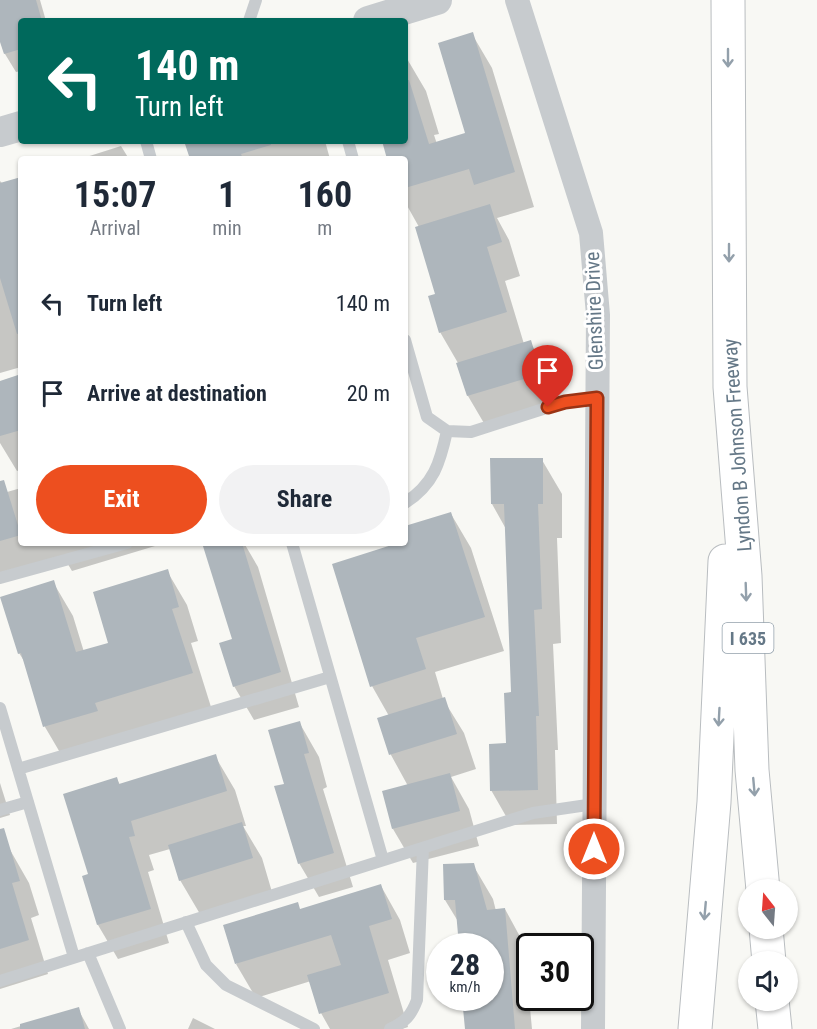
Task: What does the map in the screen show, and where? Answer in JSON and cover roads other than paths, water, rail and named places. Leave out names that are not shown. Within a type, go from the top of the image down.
[{"type":"highway","name":"Lyndon B Johnson Freeway","points":[[728,0],[730,387],[746,576],[752,770],[762,879]]},
{"type":"highway","points":[[695,1029],[714,802],[722,658],[730,387]]},
{"type":"highway","points":[[773,1011],[775,1029]]},
{"type":"street","points":[[378,18],[437,0]]},
{"type":"street","name":"Glenshire Drive","points":[[517,0],[591,233],[598,315],[593,1029]]},
{"type":"street","points":[[0,132],[18,127]]},
{"type":"lane","points":[[250,18],[256,0]]},
{"type":"lane","points":[[408,350],[427,417],[447,431],[471,432],[565,402],[597,398]]},
{"type":"lane","points":[[408,501],[420,493],[435,473],[447,431]]},
{"type":"lane","points":[[0,578],[117,546]]},
{"type":"lane","points":[[293,546],[383,860]]},
{"type":"lane","points":[[18,770],[330,676]]},
{"type":"lane","points":[[0,708],[74,957]]},
{"type":"lane","points":[[0,810],[28,802]]},
{"type":"lane","points":[[0,981],[532,813],[594,804]]},
{"type":"lane","points":[[390,1029],[404,1023],[411,1016],[417,1000],[423,848]]},
{"type":"lane","points":[[186,922],[206,965],[226,986],[314,1029]]},
{"type":"lane","points":[[88,953],[120,1029]]}]
